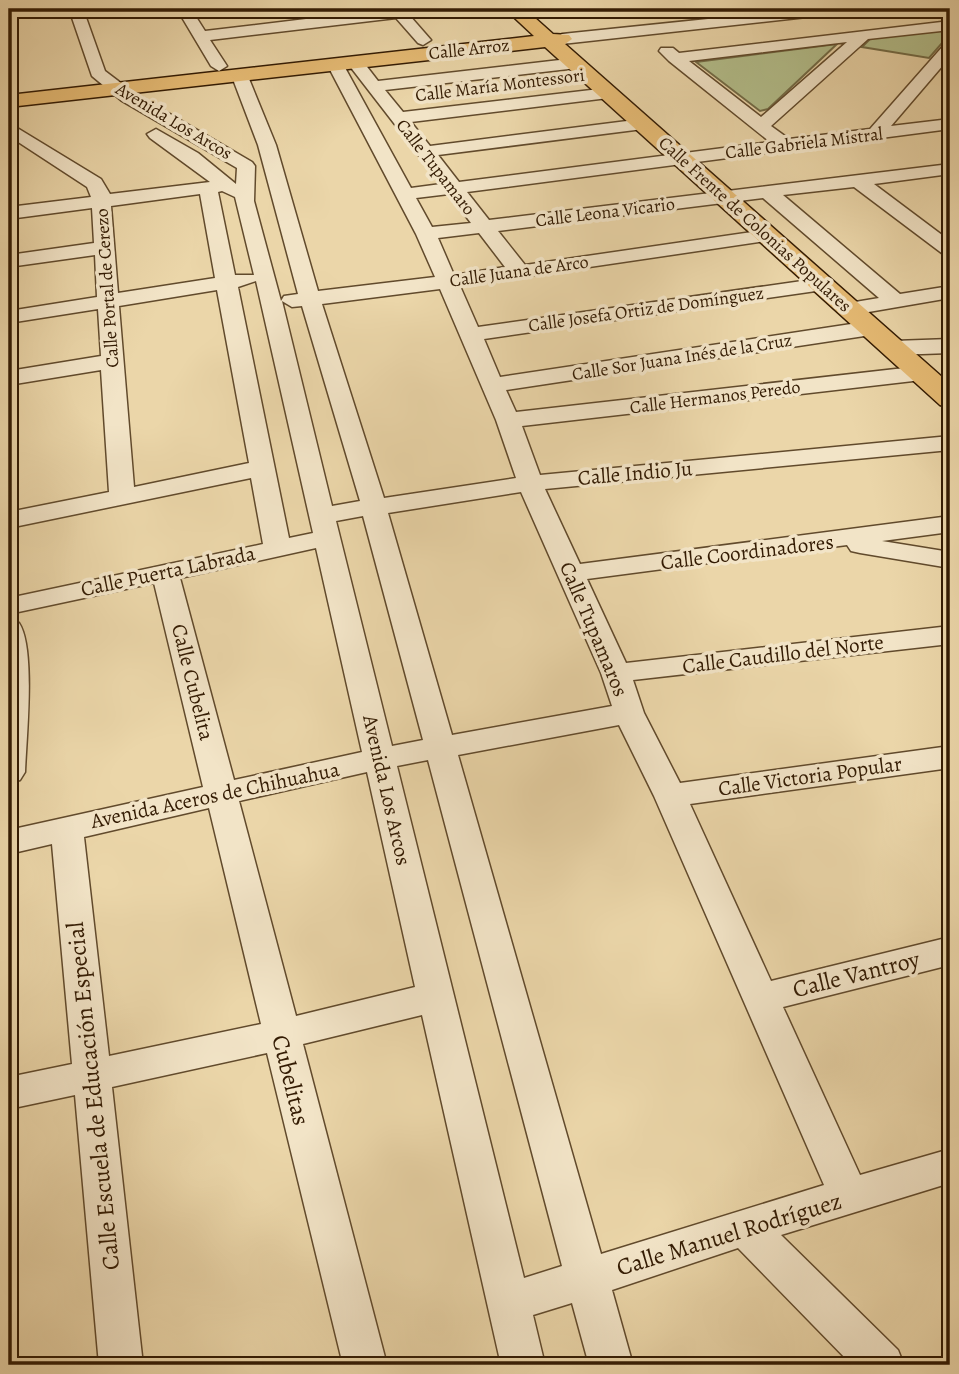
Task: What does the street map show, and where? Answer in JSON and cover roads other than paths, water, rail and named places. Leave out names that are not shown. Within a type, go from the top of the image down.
[{"type":"main road","name":"Calle Frente de Colonias Populares","points":[[514,9],[552,34],[608,93],[950,399]]},
{"type":"main road","name":"Calle Arroz","points":[[102,83],[229,70],[345,63],[552,34]]},
{"type":"main road","name":"Calle Arroz","points":[[102,83],[187,80],[229,70],[423,40],[552,34]]},
{"type":"main road","points":[[158,113],[157,101],[160,95],[187,80]]},
{"type":"main road","points":[[9,92],[102,83]]},
{"type":"main road","points":[[9,101],[102,83]]},
{"type":"street","points":[[76,9],[102,83]]},
{"type":"street","points":[[189,9],[201,36],[229,70],[267,145],[310,299],[354,435],[585,1279],[611,1365]]},
{"type":"street","points":[[201,36],[398,11],[434,9]]},
{"type":"street","points":[[835,10],[862,37]]},
{"type":"street","name":"Calle Arroz","points":[[552,34],[642,31],[835,10]]},
{"type":"street","points":[[398,11],[423,40]]},
{"type":"street","points":[[676,58],[950,25]]},
{"type":"street","points":[[642,31],[786,146]]},
{"type":"street","points":[[374,86],[552,34]]},
{"type":"street","points":[[762,125],[862,37]]},
{"type":"street","points":[[876,134],[950,48]]},
{"type":"street","name":"Calle Tupamaro","points":[[345,63],[374,86],[423,152],[519,271]]},
{"type":"street","name":"Calle Tupamaros","points":[[345,63],[426,234],[508,420],[530,483],[616,673],[629,713],[670,796],[849,1196]]},
{"type":"street","name":"Avenida Los Arcos","points":[[277,547],[226,281],[230,189],[246,172],[242,162],[102,83],[100,99],[192,157],[230,189],[268,290],[523,1365]]},
{"type":"street","name":"Calle María Montessori","points":[[398,118],[608,93]]},
{"type":"street","points":[[423,152],[643,124]]},
{"type":"street","name":"Calle Gabriela Mistral","points":[[407,194],[950,124]]},
{"type":"street","name":"Calle Portal de Cerezo","points":[[13,134],[98,186],[122,497]]},
{"type":"street","name":"Calle Leona Vicario","points":[[426,234],[949,170]]},
{"type":"street","points":[[858,181],[950,250]]},
{"type":"street","points":[[9,213],[101,200],[230,189]]},
{"type":"street","points":[[768,191],[896,302]]},
{"type":"street","name":"Calle Juana de Arco","points":[[268,290],[310,299],[766,236]]},
{"type":"street","points":[[9,261],[104,248]]},
{"type":"street","points":[[9,317],[226,281],[268,290]]},
{"type":"street","name":"Calle Josefa Ortiz de Domínguez","points":[[469,335],[823,284]]},
{"type":"street","points":[[851,309],[950,292]]},
{"type":"street","name":"Calle Sor Juana Inés de la Cruz","points":[[492,386],[872,328]]},
{"type":"street","points":[[894,348],[950,346]]},
{"type":"street","points":[[9,378],[112,360]]},
{"type":"street","name":"Calle Hermanos Peredo","points":[[508,420],[922,373]]},
{"type":"street","name":"Calle Indio Ju","points":[[324,526],[373,507],[530,483],[950,443]]},
{"type":"street","points":[[9,520],[261,468]]},
{"type":"street","name":"Calle Coordinadores","points":[[571,573],[836,541],[950,524]]},
{"type":"street","name":"Calle Puerta Labrada","points":[[9,606],[277,547],[324,526]]},
{"type":"street","points":[[836,541],[950,560]]},
{"type":"street","name":"Calle Cubelita","points":[[165,571],[222,793]]},
{"type":"street","points":[[9,629],[14,673],[9,772]]},
{"type":"street","name":"Calle Caudillo del Norte","points":[[616,673],[950,635]]},
{"type":"street","name":"Avenida Aceros de Chihuahua","points":[[9,842],[379,759],[629,713]]},
{"type":"street","name":"Calle Victoria Popular","points":[[670,796],[950,757]]},
{"type":"street","name":"Cubelitas","points":[[222,793],[280,1035],[365,1365]]},
{"type":"street","name":"Calle Escuela de Educación Especial","points":[[67,827],[121,1365]]},
{"type":"street","name":"Calle Vantroy","points":[[762,998],[950,951]]},
{"type":"street","points":[[9,1093],[280,1035],[436,997]]},
{"type":"street","name":"Calle Manuel Rodríguez","points":[[509,1303],[745,1227],[950,1166]]},
{"type":"street","points":[[745,1227],[882,1365]]}]
